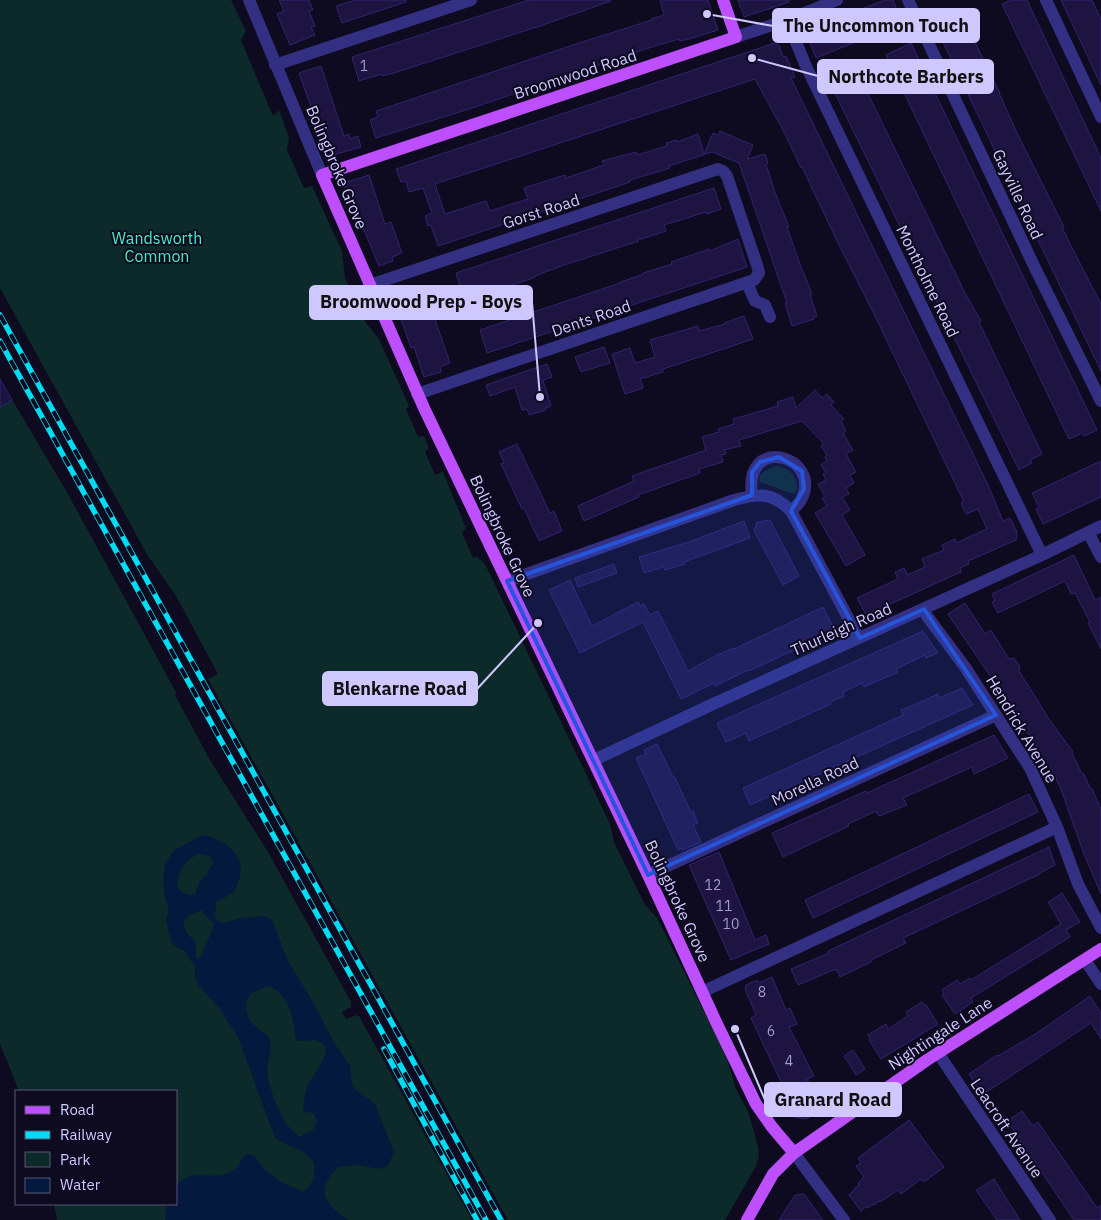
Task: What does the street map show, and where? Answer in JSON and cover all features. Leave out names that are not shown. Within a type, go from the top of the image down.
[{"type":"main road","points":[[723,0],[736,37]]},
{"type":"main road","name":"Broomwood Road","points":[[322,175],[736,37]]},
{"type":"main road","name":"Bolingbroke Grove","points":[[322,175],[418,394],[594,760],[756,1104],[794,1153]]},
{"type":"main road","name":"Nightingale Lane","points":[[748,1220],[774,1174],[794,1153],[938,1053],[1101,950]]},
{"type":"street","name":"Bolingbroke Grove","points":[[249,0],[322,175]]},
{"type":"street","points":[[275,65],[471,0]]},
{"type":"street","name":"Broomwood Road","points":[[736,37],[787,20],[837,0]]},
{"type":"street","name":"Gayville Road","points":[[908,0],[1036,270],[1101,401]]},
{"type":"street","points":[[1046,0],[1101,117]]},
{"type":"street","name":"Montholme Road","points":[[787,20],[805,64],[1042,555]]},
{"type":"street","name":"Gorst Road","points":[[370,285],[718,169],[727,176],[757,265],[759,273],[754,280],[747,283]]},
{"type":"street","points":[[747,283],[755,301],[765,306],[770,317]]},
{"type":"street","name":"Dents Road","points":[[418,394],[747,283]]},
{"type":"street","points":[[752,495],[750,482],[752,472],[760,462],[779,456],[788,459],[796,464],[802,472],[804,480],[801,500],[791,511]]},
{"type":"street","points":[[507,580],[752,495],[766,496],[781,501],[791,511],[860,638]]},
{"type":"street","name":"Thurleigh Road","points":[[594,760],[1042,555],[1101,526]]},
{"type":"street","points":[[1088,532],[1101,557]]},
{"type":"street","name":"Hendrick Avenue","points":[[924,609],[965,667],[1030,768],[1057,827],[1078,884],[1101,928]]},
{"type":"street","name":"Morella Road","points":[[648,875],[996,716]]},
{"type":"street","points":[[702,992],[1057,827]]},
{"type":"street","points":[[1085,960],[1101,984]]},
{"type":"street","name":"Leacroft Avenue","points":[[938,1053],[1050,1220]]},
{"type":"street","points":[[794,1153],[844,1220]]},
{"type":"highlighted area","points":[[779,457],[802,471],[804,489],[791,511],[860,638],[924,609],[996,715],[648,875],[507,581],[752,495],[752,472],[760,462]]},
{"type":"green space","name":"Wandsworth Common","points":[[0,0],[231,0],[246,31],[241,40],[273,116],[279,110],[289,138],[287,150],[304,188],[312,186],[342,251],[345,278],[366,323],[379,339],[409,406],[406,409],[418,437],[424,436],[429,448],[425,452],[435,475],[443,472],[466,528],[462,533],[473,558],[477,557],[485,564],[610,824],[614,842],[644,903],[657,918],[725,1053],[736,1089],[749,1114],[759,1157],[755,1168],[725,1220],[508,1220],[208,679],[218,674],[176,596],[148,556],[0,288]]},
{"type":"green space","points":[[0,379],[68,494],[177,694],[175,695],[210,760],[268,852],[351,1002],[351,1007],[342,1012],[346,1019],[356,1015],[359,1016],[472,1220],[57,1220],[54,1205],[178,1205],[178,1090],[19,1090],[0,1044]]},
{"type":"green space","points":[[777,466],[790,471],[793,475],[797,483],[796,493],[793,494],[760,482],[759,477],[762,473]]},
{"type":"water","points":[[203,835],[227,845],[233,851],[238,857],[241,873],[234,891],[216,902],[215,917],[217,921],[222,923],[242,918],[265,916],[272,920],[287,959],[335,1044],[350,1066],[352,1084],[356,1090],[375,1104],[394,1152],[388,1166],[379,1169],[358,1165],[338,1167],[326,1183],[325,1190],[328,1203],[333,1209],[349,1220],[165,1220],[166,1205],[178,1205],[178,1184],[191,1176],[229,1173],[236,1168],[245,1155],[251,1154],[264,1169],[281,1182],[304,1192],[313,1180],[314,1163],[307,1155],[275,1138],[238,1037],[219,1008],[199,986],[195,978],[195,967],[184,950],[177,948],[172,943],[166,919],[169,910],[164,894],[163,879],[165,865],[174,850]],"holes":[[[199,854],[210,856],[213,863],[200,881],[195,895],[181,891],[177,886],[183,866]],[[201,910],[213,923],[213,928],[200,959],[196,958],[196,943],[186,932],[183,922],[187,917]],[[268,986],[286,1001],[296,1040],[316,1040],[324,1045],[326,1050],[306,1090],[304,1099],[303,1113],[311,1112],[317,1121],[313,1130],[299,1137],[285,1121],[272,1092],[267,1072],[271,1050],[269,1038],[257,1028],[247,1013],[250,994]]]},
{"type":"building","points":[[279,0],[309,0],[313,10],[309,11],[315,26],[311,27],[315,35],[290,45],[277,14],[284,11]]},
{"type":"building","points":[[355,0],[406,0],[406,2],[342,23],[336,6]]},
{"type":"building","points":[[529,0],[611,1],[397,72],[382,76],[382,74],[359,81],[352,57]]},
{"type":"building","points":[[660,0],[708,0],[718,30],[689,39],[680,41],[679,39],[655,46],[466,110],[376,138],[370,120],[378,117],[376,111],[652,20],[664,15]]},
{"type":"building","points":[[738,0],[789,0],[789,2],[744,17]]},
{"type":"building","points":[[885,0],[893,0],[902,23],[816,58],[806,33],[821,24]]},
{"type":"building","points":[[1012,0],[1027,0],[1101,158],[1101,211],[1002,4]]},
{"type":"building","points":[[1061,0],[1092,0],[1101,19],[1101,85]]},
{"type":"building","points":[[965,22],[1064,227],[1062,227],[1068,240],[1101,304],[1101,371],[938,32],[953,24],[954,28]]},
{"type":"building","points":[[775,43],[779,45],[783,57],[786,56],[795,77],[791,78],[988,485],[1003,521],[1010,518],[1017,532],[1016,540],[968,561],[969,564],[960,568],[961,572],[866,615],[857,598],[898,579],[895,572],[904,568],[907,575],[925,567],[922,559],[944,550],[942,545],[955,539],[956,543],[987,529],[978,509],[966,514],[961,503],[964,502],[877,320],[802,167],[755,79],[435,184],[445,214],[486,201],[490,211],[528,199],[524,188],[565,175],[566,178],[604,165],[602,161],[636,152],[637,155],[667,146],[666,143],[676,140],[677,142],[698,134],[704,154],[713,133],[718,135],[720,131],[753,145],[747,159],[765,154],[774,190],[812,294],[810,295],[817,316],[813,317],[814,319],[792,326],[785,303],[787,303],[739,163],[712,152],[669,166],[670,168],[630,180],[630,182],[438,246],[431,225],[428,226],[425,216],[432,213],[423,188],[409,192],[406,181],[401,182],[396,169]]},
{"type":"building","points":[[911,43],[1097,430],[1084,436],[1082,433],[1069,439],[886,55]]},
{"type":"building","points":[[321,66],[344,136],[349,134],[350,139],[358,136],[361,147],[333,155],[329,141],[326,141],[317,114],[314,115],[299,73]]},
{"type":"building","points":[[855,67],[964,291],[981,321],[979,322],[1042,454],[1030,460],[1032,463],[1019,470],[827,77],[840,71],[841,74]]},
{"type":"building","points":[[369,175],[385,224],[391,222],[402,253],[392,257],[393,261],[379,266],[361,223],[358,224],[344,183]]},
{"type":"building","points":[[714,188],[721,209],[664,225],[666,231],[561,266],[536,277],[471,299],[467,288],[461,290],[456,273]]},
{"type":"building","points":[[738,239],[747,267],[487,353],[480,330],[620,283],[672,264],[671,262],[709,249],[710,251]]},
{"type":"building","points":[[406,289],[408,295],[420,291],[428,315],[433,314],[450,363],[440,367],[441,372],[424,377],[414,347],[411,348],[401,319],[399,320],[390,294]]},
{"type":"building","points":[[744,316],[753,339],[663,369],[663,372],[640,379],[643,388],[625,394],[612,354],[630,348],[635,363],[655,357],[650,340],[698,326],[699,331],[725,324]]},
{"type":"building","points":[[604,347],[610,363],[581,372],[575,357]]},
{"type":"building","points":[[547,364],[552,377],[543,380],[551,406],[545,408],[546,410],[529,415],[527,409],[522,410],[515,387],[490,396],[486,385]]},
{"type":"building","points":[[0,379],[12,400],[0,407]]},
{"type":"building","points":[[815,390],[822,398],[827,394],[834,402],[831,405],[844,419],[841,421],[846,431],[843,433],[853,450],[846,454],[856,472],[850,475],[854,483],[846,488],[849,494],[842,497],[850,510],[842,515],[865,555],[846,566],[815,513],[827,506],[822,498],[825,497],[818,484],[826,480],[823,474],[826,473],[821,465],[827,461],[825,457],[827,455],[821,446],[824,444],[802,421],[739,440],[741,446],[724,450],[726,454],[721,455],[723,462],[699,469],[700,473],[638,495],[639,497],[584,521],[578,506],[634,481],[632,476],[706,450],[702,437],[719,432],[718,429],[734,424],[733,419],[778,406],[777,402],[793,397],[796,408]]},
{"type":"building","points":[[517,444],[550,513],[554,511],[562,531],[539,541],[501,464],[504,463],[499,452]]},
{"type":"building","points":[[1101,461],[1101,497],[1043,524],[1036,509],[1039,507],[1032,493]]},
{"type":"building","points":[[770,520],[799,576],[783,585],[754,531],[757,522]]},
{"type":"building","points":[[744,521],[750,538],[684,562],[685,564],[665,570],[664,567],[644,573],[639,557],[689,542]]},
{"type":"building","points":[[1074,555],[1095,600],[1101,597],[1101,649],[1075,593],[1071,594],[1065,581],[998,613],[992,602],[995,601],[992,594]]},
{"type":"building","points":[[614,564],[617,573],[578,587],[575,578]]},
{"type":"building","points":[[570,580],[592,626],[638,602],[640,606],[644,604],[650,615],[658,611],[688,671],[717,655],[734,649],[823,607],[835,631],[749,671],[715,686],[714,683],[681,699],[643,622],[580,653],[549,590]]},
{"type":"building","points":[[965,603],[985,634],[991,630],[1009,659],[1014,658],[1020,667],[1019,671],[1049,719],[1073,752],[1082,774],[1084,774],[1092,789],[1101,809],[1101,894],[1084,854],[1060,787],[1052,771],[948,614]]},
{"type":"building","points":[[923,631],[938,653],[926,658],[925,655],[896,669],[898,672],[864,687],[862,683],[843,692],[844,696],[830,702],[831,704],[749,741],[746,733],[726,742],[717,723]]},
{"type":"building","points":[[962,688],[973,705],[750,805],[743,788],[903,715],[901,710],[938,694],[939,698]]},
{"type":"building","points":[[994,735],[1008,758],[974,774],[972,767],[903,798],[907,805],[879,816],[876,811],[783,857],[772,833],[866,791],[867,793]]},
{"type":"building","points":[[657,744],[698,823],[693,825],[701,842],[682,850],[681,848],[678,850],[636,758],[646,754],[644,750]]},
{"type":"building","points":[[1029,794],[1038,812],[813,918],[805,900]]},
{"type":"building","points":[[1049,847],[1055,865],[1040,874],[903,938],[906,943],[840,977],[836,969],[798,985],[791,969],[829,953],[828,951]]},
{"type":"building","points":[[719,852],[755,940],[766,935],[769,944],[731,960],[689,865]]},
{"type":"building","points":[[1062,893],[1080,922],[1066,930],[1070,937],[971,998],[973,1002],[955,1014],[942,995],[944,993],[942,990],[957,980],[960,984],[970,978],[971,980],[1061,924],[1048,902]]},
{"type":"building","points":[[772,977],[786,1010],[790,1008],[797,1024],[789,1027],[814,1076],[807,1079],[822,1110],[806,1119],[795,1117],[796,1114],[751,1018],[756,1015],[745,989],[746,985],[757,980],[758,983]]},
{"type":"building","points":[[1090,996],[1101,1013],[1101,1039],[1091,1023],[982,1095],[969,1074],[997,1055],[1037,1033]]},
{"type":"building","points":[[922,1002],[938,1024],[881,1059],[869,1040],[868,1035],[886,1024],[888,1029],[908,1016],[906,1012]]},
{"type":"building","points":[[853,1050],[865,1069],[856,1075],[844,1056]]},
{"type":"building","points":[[1022,1111],[1033,1126],[1038,1122],[1097,1208],[1101,1205],[1101,1220],[1074,1220],[1007,1121]]},
{"type":"building","points":[[909,1120],[944,1167],[924,1182],[921,1179],[901,1194],[898,1190],[880,1202],[868,1208],[867,1206],[861,1211],[849,1195],[864,1177],[856,1166],[861,1163],[858,1158]]},
{"type":"building","points":[[994,1179],[1020,1220],[997,1220],[976,1190]]},
{"type":"building","points":[[804,1194],[823,1220],[779,1220],[795,1195]]},
{"type":"railway","points":[[0,315],[501,1220]]},
{"type":"railway","points":[[0,341],[486,1220]]},
{"type":"railway","points":[[384,1049],[477,1220]]},
{"type":"place","name":"The Uncommon Touch","points":[[707,14]]},
{"type":"place","name":"Northcote Barbers","points":[[752,58]]},
{"type":"place","name":"Broomwood Prep - Boys","points":[[540,397]]},
{"type":"place","name":"Blenkarne Road","points":[[538,623]]},
{"type":"place","name":"Granard Road","points":[[735,1029]]}]
